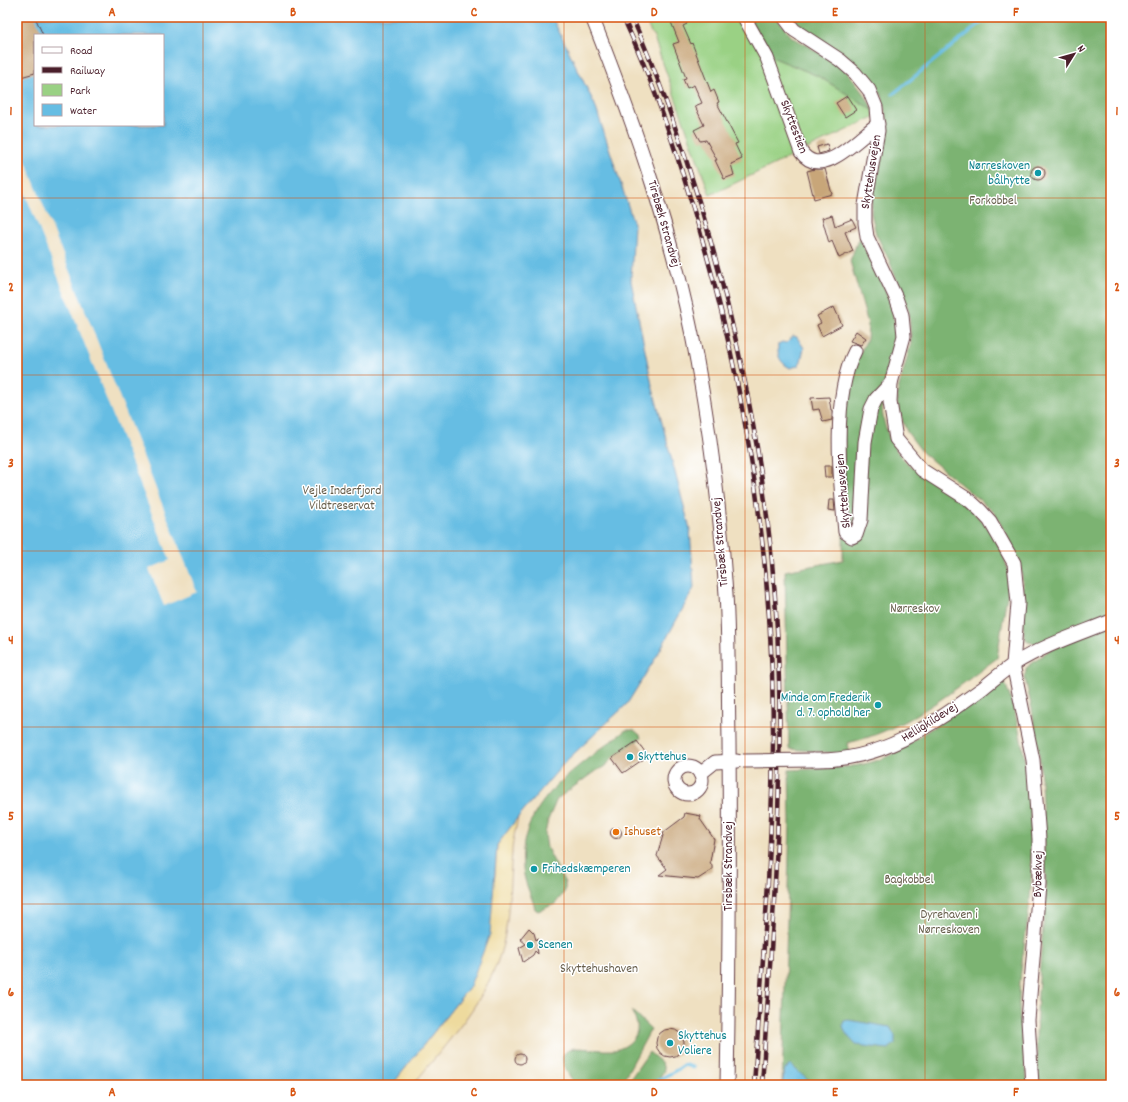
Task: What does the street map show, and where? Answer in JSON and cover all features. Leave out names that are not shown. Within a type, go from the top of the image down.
[{"type":"street","name":"Tirsbæk Strandvej","points":[[592,17],[625,103],[651,179],[680,285],[697,359],[712,448],[726,596],[729,761],[727,1085]]},
{"type":"street","name":"Skyttestien","points":[[744,17],[767,58],[801,152],[805,159],[812,162],[821,163],[833,159],[878,124]]},
{"type":"street","name":"Skyttehusvejen","points":[[784,17],[794,30],[840,60],[855,73],[869,90],[876,107],[878,124],[865,205],[865,223],[866,237],[896,298],[902,315],[904,336],[891,383],[890,402],[896,439],[922,470],[969,500],[980,510],[990,521],[1014,563],[1018,603],[1013,664]]},
{"type":"street","name":"Skyttehusvejen","points":[[855,351],[849,362],[845,379],[840,430],[845,532],[852,537],[856,535],[861,520],[865,442],[872,409],[876,399],[891,383]]},
{"type":"street","name":"Helligkildevej","points":[[700,774],[715,762],[743,760],[834,760],[859,757],[899,742],[959,705],[1013,664],[1042,649],[1111,621]]},
{"type":"street","name":"Bybækvej","points":[[1013,664],[1033,760],[1039,839],[1039,885],[1028,1020],[1032,1085]]},
{"type":"green space","points":[[643,17],[749,17],[772,57],[818,76],[873,110],[874,117],[710,195],[654,38]]},
{"type":"green space","points":[[749,17],[776,17],[791,36],[844,68],[864,93],[873,110],[818,76],[772,57]]},
{"type":"green space","name":"Forkobbel","points":[[791,17],[1111,17],[1111,611],[1090,623],[1037,644],[1028,642],[1024,636],[1020,562],[995,513],[923,453],[907,432],[897,403],[898,390],[911,343],[909,312],[889,260],[876,234],[871,213],[872,200],[888,128],[882,96],[873,81],[858,66],[812,35]]},
{"type":"green space","name":"Nørreskov","points":[[859,237],[888,297],[894,323],[895,336],[882,407],[888,434],[896,451],[907,463],[961,502],[985,524],[1002,551],[1007,566],[1009,589],[997,658],[945,697],[908,720],[868,737],[847,743],[849,754],[789,749],[785,571],[843,560],[844,402],[856,361],[867,339],[868,324],[850,261]]},
{"type":"green space","points":[[1111,621],[1111,1085],[1039,1085],[1036,1037],[1046,887],[1040,761],[1032,709],[1025,679],[1026,668],[1048,651]]},
{"type":"green space","name":"Bagkobbel","points":[[1004,680],[1019,729],[1028,782],[1030,808],[1032,861],[1031,886],[1019,990],[1021,1034],[1028,1085],[813,1085],[806,1079],[785,1069],[782,1085],[790,822],[789,770],[856,766],[893,754]]},
{"type":"green space","points":[[626,730],[634,730],[640,735],[641,738],[612,758],[606,766],[594,772],[557,799],[548,820],[545,834],[547,848],[565,883],[565,891],[555,904],[538,911],[535,909],[523,868],[524,845],[530,823],[541,804],[555,787],[572,771]]},
{"type":"green space","points":[[631,1010],[651,1029],[626,1075],[616,1085],[576,1085],[566,1070],[563,1059],[564,1054],[575,1048],[613,1050],[622,1048],[630,1042],[637,1030],[637,1023]]},
{"type":"green space","points":[[649,1052],[662,1063],[664,1071],[654,1085],[626,1085]]},
{"type":"sand","points":[[518,817],[513,844],[505,933],[497,964],[478,1001],[466,1019],[413,1085],[392,1085],[470,986],[495,876],[497,845]]},
{"type":"water","name":"Vejle Inderfjord Vildtreservat","points":[[17,17],[552,17],[595,105],[634,224],[631,281],[652,385],[690,529],[694,588],[658,654],[627,704],[566,761],[518,817],[497,845],[490,934],[470,986],[392,1085],[17,1085]]},
{"type":"water","points":[[793,336],[797,337],[804,348],[801,361],[798,366],[790,368],[781,361],[778,352],[778,344],[782,342],[787,343]]},
{"type":"water","points":[[848,1020],[890,1027],[895,1036],[895,1044],[888,1049],[856,1045],[843,1028],[844,1021]]},
{"type":"water","points":[[791,1065],[813,1085],[782,1085],[785,1069]]},
{"type":"pier","points":[[17,139],[197,592],[164,606],[149,569],[170,560],[17,173]]},
{"type":"building","points":[[17,17],[35,17],[43,34],[34,34],[34,73],[17,78]]},
{"type":"building","points":[[669,17],[684,17],[687,24],[683,26],[691,44],[692,43],[711,92],[714,90],[719,102],[717,103],[738,143],[735,144],[742,159],[731,164],[734,175],[724,179],[715,160],[717,160],[706,140],[700,141],[694,130],[704,125],[695,106],[702,103],[694,85],[687,88],[683,79],[686,78],[673,44],[679,42]]},
{"type":"building","points":[[847,96],[856,110],[845,117],[836,103]]},
{"type":"building","points":[[827,144],[829,151],[819,154],[817,147]]},
{"type":"building","name":"Nørreskoven bålhytte","points":[[1038,166],[1043,168],[1045,173],[1043,178],[1038,180],[1033,178],[1031,173],[1033,168]]},
{"type":"building","points":[[825,169],[832,194],[814,199],[807,171]]},
{"type":"building","points":[[832,215],[835,226],[852,219],[856,227],[845,232],[853,251],[839,258],[832,241],[829,243],[822,218]]},
{"type":"building","points":[[834,307],[842,325],[822,336],[817,325],[821,323],[817,316]]},
{"type":"building","points":[[856,331],[866,338],[861,345],[850,341]]},
{"type":"building","points":[[829,397],[832,410],[832,420],[823,422],[819,409],[813,410],[811,398]]},
{"type":"building","points":[[824,466],[832,466],[832,477],[825,477]]},
{"type":"building","points":[[829,500],[834,500],[835,511],[828,510]]},
{"type":"building","name":"Skyttehus","points":[[637,741],[648,756],[623,773],[612,758]]},
{"type":"building","points":[[685,813],[701,816],[700,819],[714,839],[710,862],[712,870],[698,879],[659,875],[667,869],[657,856],[664,832],[684,817]]},
{"type":"building","points":[[616,827],[620,829],[622,833],[620,837],[616,839],[612,837],[610,833],[612,829]]},
{"type":"building","name":"Scenen","points":[[529,928],[534,933],[536,940],[538,938],[538,954],[535,951],[533,955],[523,962],[519,948],[526,944],[520,939]]},
{"type":"building","name":"Skyttehus Voliere","points":[[670,1029],[680,1033],[684,1043],[680,1053],[670,1057],[660,1053],[656,1043],[660,1033]]},
{"type":"building","points":[[518,1054],[522,1054],[524,1055],[524,1063],[518,1064],[515,1061],[515,1057]]},
{"type":"waterway","points":[[893,94],[988,17]]},
{"type":"waterway","points":[[652,1085],[684,1065],[694,1067]]},
{"type":"railway","points":[[623,17],[656,95],[683,174],[716,291],[744,417],[763,546],[769,611],[773,741],[769,870],[754,1085]]},
{"type":"railway","points":[[632,17],[653,66],[680,142],[720,275],[746,389],[766,505],[777,622],[780,732],[775,883],[762,1085]]},
{"type":"place","name":"Nørreskoven bålhytte","points":[[1038,173]]},
{"type":"place","name":"Minde om Frederik d. 7. ophold her","points":[[878,705]]},
{"type":"place","name":"Skyttehus","points":[[630,757]]},
{"type":"place","name":"Ishuset","points":[[616,832]]},
{"type":"place","name":"Frihedskæmperen","points":[[534,869]]},
{"type":"place","name":"Scenen","points":[[530,945]]},
{"type":"place","name":"Skyttehus Voliere","points":[[670,1043]]},
{"type":"park label","name":"Dyrehaven i Nørreskoven","points":[[949,922]]},
{"type":"park label","name":"Skyttehushaven","points":[[599,969]]}]
